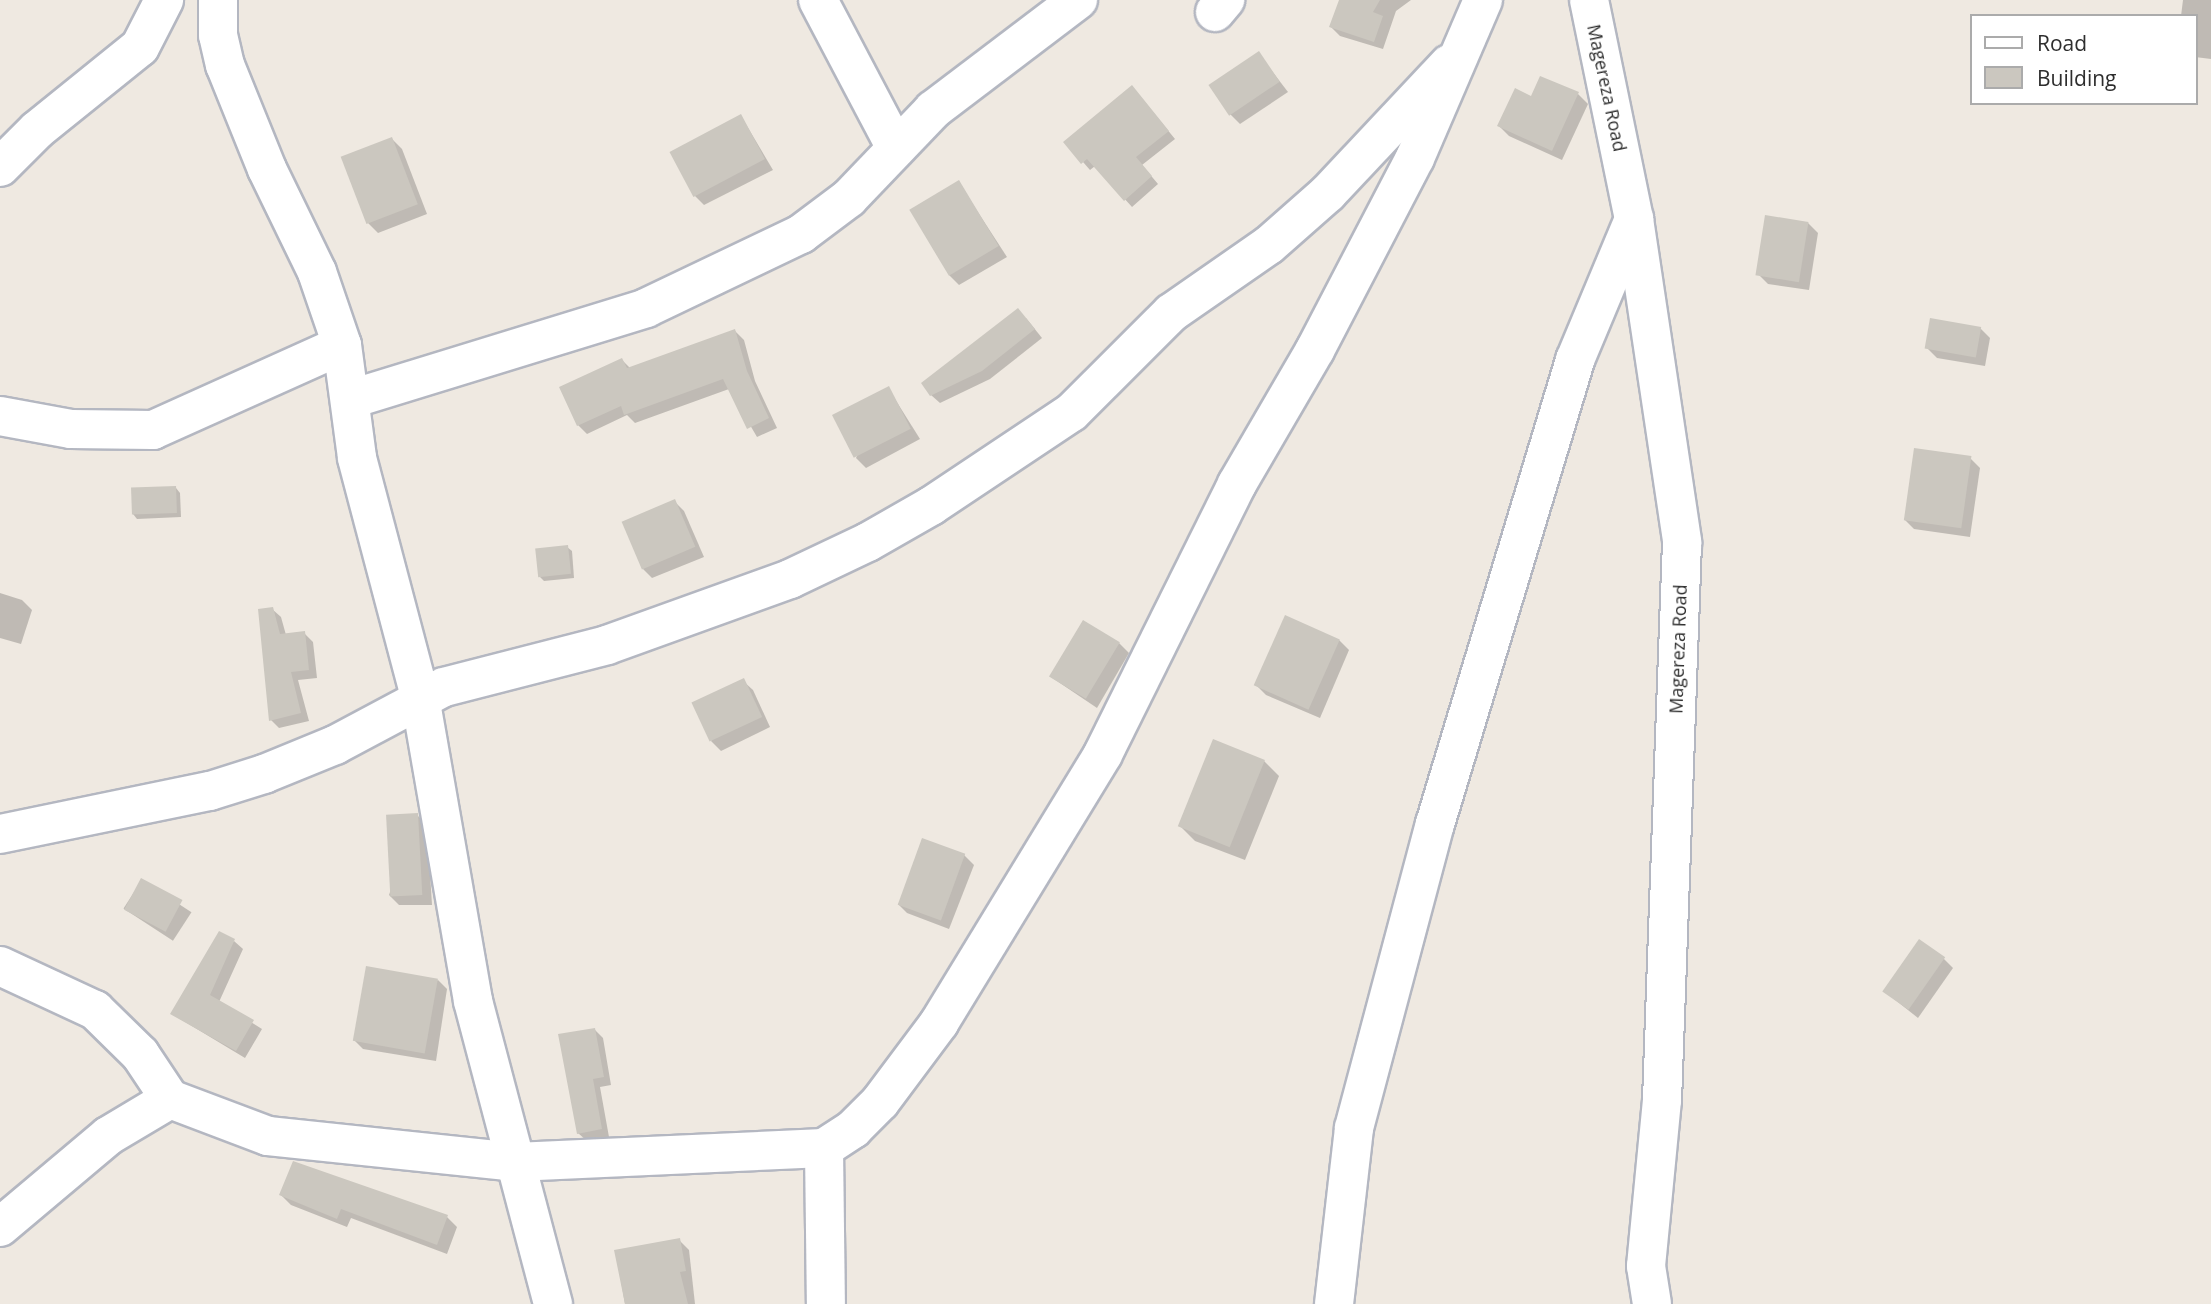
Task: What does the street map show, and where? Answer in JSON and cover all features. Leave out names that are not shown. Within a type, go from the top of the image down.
[{"type":"street","points":[[0,167],[37,130],[140,47],[164,0]]},
{"type":"street","points":[[218,0],[217,27],[225,65],[267,169],[317,272],[342,345],[357,458],[421,697],[474,1001],[553,1304]]},
{"type":"street","points":[[818,0],[896,148]]},
{"type":"street","points":[[351,399],[566,335],[684,293],[825,219],[896,148],[995,59],[1077,0]]},
{"type":"street","points":[[0,966],[95,1010],[140,1054],[170,1099],[268,1136],[515,1162],[824,1148],[853,1129],[880,1102],[939,1023],[1102,754],[1237,484],[1315,349],[1415,158],[1483,0]]},
{"type":"street","name":"Magereza Road","points":[[1589,0],[1634,219],[1682,542],[1662,1100],[1646,1266],[1652,1304]]},
{"type":"street","points":[[0,834],[210,791],[264,774],[335,745],[421,697],[478,677],[607,645],[790,579],[931,506],[1072,412],[1171,313],[1269,245],[1328,194],[1422,88],[1457,56]]},
{"type":"street","points":[[1334,1304],[1354,1128],[1435,824],[1575,360],[1634,219]]},
{"type":"street","points":[[0,416],[71,429],[153,430],[342,345]]},
{"type":"street","points":[[0,1227],[108,1136],[170,1099]]},
{"type":"street","points":[[824,1148],[826,1304]]},
{"type":"building","points":[[1339,0],[1380,0],[1373,12],[1383,16],[1374,42],[1329,27]]},
{"type":"building","points":[[1259,51],[1280,82],[1229,116],[1208,85]]},
{"type":"building","points":[[1540,76],[1579,92],[1552,151],[1497,126],[1515,88],[1531,96]]},
{"type":"building","points":[[1132,85],[1169,131],[1136,157],[1152,176],[1124,201],[1087,159],[1081,164],[1063,142]]},
{"type":"building","points":[[741,114],[765,159],[693,197],[669,152]]},
{"type":"building","points":[[392,137],[418,204],[366,224],[341,157]]},
{"type":"building","points":[[959,180],[999,246],[949,276],[909,210]]},
{"type":"building","points":[[1765,215],[1808,222],[1799,282],[1755,275]]},
{"type":"building","points":[[1018,308],[1035,329],[982,371],[930,396],[921,383]]},
{"type":"building","points":[[1930,318],[1981,327],[1976,358],[1925,349]]},
{"type":"building","points":[[735,329],[747,371],[769,418],[747,429],[723,379],[624,415],[621,406],[577,426],[559,387],[622,358],[627,368]]},
{"type":"building","points":[[889,386],[911,429],[854,458],[832,415]]},
{"type":"building","points":[[1914,448],[1971,456],[1961,528],[1904,520]]},
{"type":"building","points":[[176,486],[177,513],[132,515],[131,488]]},
{"type":"building","points":[[675,499],[695,547],[642,570],[622,522]]},
{"type":"building","points":[[568,545],[571,574],[538,577],[535,548]]},
{"type":"building","points":[[273,607],[280,634],[305,631],[309,670],[291,672],[301,713],[269,721],[258,609]]},
{"type":"building","points":[[1285,615],[1340,639],[1308,710],[1254,685]]},
{"type":"building","points":[[1083,620],[1120,642],[1086,699],[1049,677]]},
{"type":"building","points":[[744,678],[762,717],[710,741],[691,703]]},
{"type":"building","points":[[1213,739],[1265,760],[1230,847],[1178,826]]},
{"type":"building","points":[[418,813],[422,895],[390,897],[386,815]]},
{"type":"building","points":[[922,838],[965,854],[941,920],[898,905]]},
{"type":"building","points":[[141,878],[182,900],[166,932],[124,910]]},
{"type":"building","points":[[219,931],[235,939],[210,995],[254,1020],[236,1051],[170,1014]]},
{"type":"building","points":[[1919,939],[1945,957],[1909,1010],[1882,991]]},
{"type":"building","points":[[366,966],[438,979],[425,1054],[353,1041]]},
{"type":"building","points":[[595,1028],[604,1077],[593,1079],[602,1129],[577,1134],[558,1034]]},
{"type":"building","points":[[293,1161],[448,1215],[437,1245],[341,1209],[337,1219],[279,1195]]},
{"type":"building","points":[[680,1238],[686,1271],[680,1272],[688,1304],[625,1304],[614,1250]]}]
